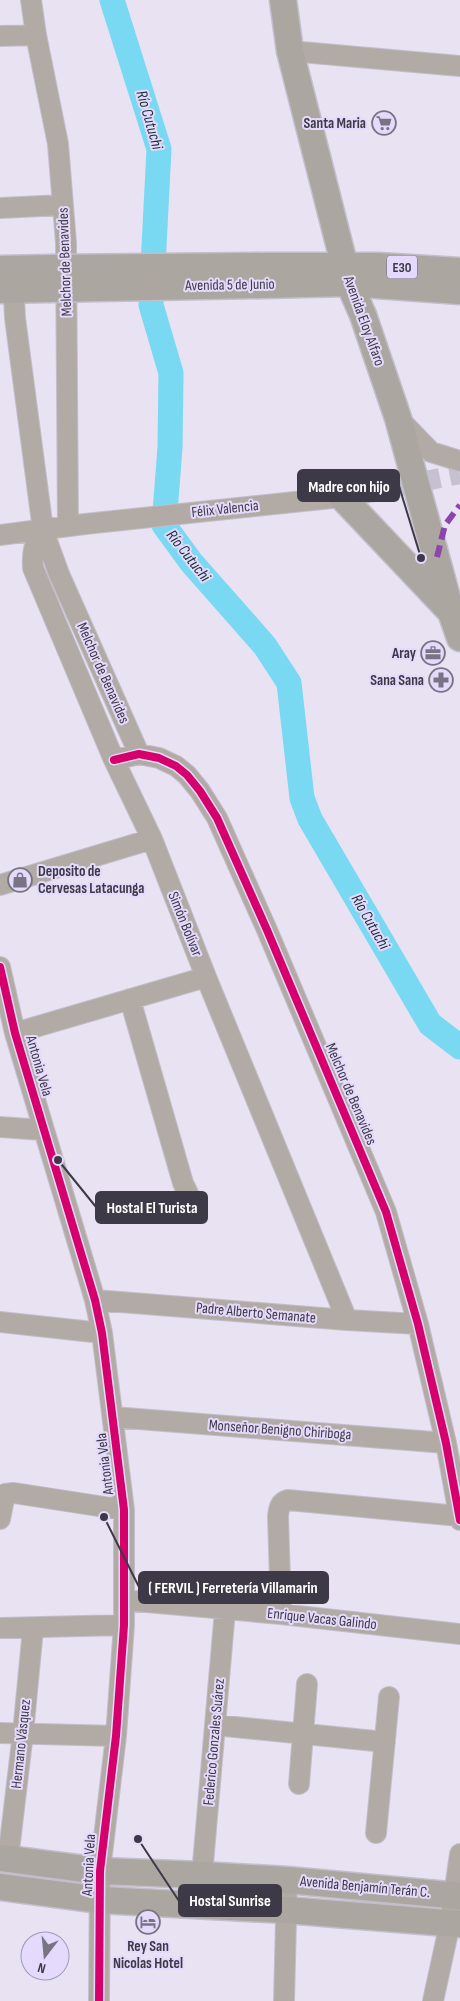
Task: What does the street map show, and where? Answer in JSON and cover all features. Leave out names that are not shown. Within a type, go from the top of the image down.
[{"type":"main road","name":"Avenida Eloy Alfaro","points":[[283,0],[290,51],[346,274],[398,418],[457,626]]},
{"type":"main road","name":"Avenida 5 de Junio","points":[[6,280],[460,271]]},
{"type":"main road","name":"Avenida 5 de Junio","points":[[346,274],[460,291]]},
{"type":"main road","points":[[342,498],[457,626]]},
{"type":"main road","name":"Avenida Benjamín Terán C.","points":[[4,1859],[100,1871],[202,1874],[457,1896]]},
{"type":"main road","name":"Avenida Benjamín Terán C.","points":[[0,1887],[101,1900],[286,1910],[455,1924]]},
{"type":"street","name":"Melchor de Benavides","points":[[31,0],[36,35],[58,144],[66,243],[77,525]]},
{"type":"street","points":[[0,36],[36,35]]},
{"type":"street","points":[[290,51],[460,66]]},
{"type":"street","points":[[0,208],[63,204]]},
{"type":"street","name":"Melchor de Benavides","points":[[6,280],[15,318],[36,531],[59,574],[139,754]]},
{"type":"street","points":[[398,418],[431,452],[460,461]]},
{"type":"street","name":"Félix Valencia","points":[[0,535],[268,504],[342,498],[391,488]]},
{"type":"street","name":"Simón Bolívar","points":[[36,531],[36,541],[32,552],[32,568],[114,760],[152,839],[206,977],[347,1320]]},
{"type":"street","name":"Melchor de Benavides","points":[[114,760],[139,754],[159,758],[176,766],[187,775],[200,791],[217,818],[267,930],[386,1212],[418,1324],[446,1444],[459,1518]]},
{"type":"street","points":[[0,885],[152,839]]},
{"type":"street","name":"Antonia Vela","points":[[0,968],[15,1033],[95,1300],[102,1333],[124,1510],[124,1625],[116,1736],[100,1871],[99,2001]]},
{"type":"street","points":[[15,1033],[206,977]]},
{"type":"street","points":[[130,999],[183,1182],[196,1210]]},
{"type":"street","points":[[0,1127],[43,1130]]},
{"type":"street","name":"Padre Alberto Semanate","points":[[95,1300],[418,1324]]},
{"type":"street","points":[[0,1322],[102,1333]]},
{"type":"street","name":"Monseñor Benigno Chiriboga","points":[[113,1417],[446,1444]]},
{"type":"street","points":[[0,1519],[5,1494],[14,1493],[124,1510]]},
{"type":"street","points":[[281,1614],[278,1516],[280,1505],[288,1500],[459,1518]]},
{"type":"street","name":"Enrique Vacas Galindo","points":[[124,1600],[281,1614],[460,1634]]},
{"type":"street","name":"Federico Gonzales Suárez","points":[[202,1874],[225,1610]]},
{"type":"street","points":[[0,1628],[33,1629],[124,1625]]},
{"type":"street","name":"Hermano Vásquez","points":[[4,1859],[23,1733],[33,1629]]},
{"type":"street","points":[[299,1784],[307,1684]]},
{"type":"street","points":[[376,1833],[389,1698]]},
{"type":"street","points":[[215,1725],[385,1742]]},
{"type":"street","points":[[0,1733],[116,1736]]},
{"type":"street","points":[[433,2001],[455,1924],[460,1854]]},
{"type":"street","points":[[284,2001],[286,1880]]},
{"type":"waterway","name":"Río Cutuchi","points":[[112,0],[159,149],[151,305],[171,373],[170,448],[164,525],[191,562],[265,646],[289,683],[302,798],[310,819],[430,1024],[460,1047]]},
{"type":"tunnel","points":[[391,488],[460,474]]},
{"type":"marked path","points":[[437,557],[445,525],[460,505]]},
{"type":"cycle path","points":[[114,760],[139,754],[159,758],[176,766],[187,775],[200,791],[217,818],[267,930],[386,1212],[418,1324],[446,1443],[460,1520]]},
{"type":"cycle path","points":[[0,967],[15,1033],[95,1300],[102,1333],[124,1510],[124,1625],[116,1736],[100,1871],[99,2001]]},
{"type":"place","name":"Santa Maria","points":[[384,123]]},
{"type":"place","name":"Madre con hijo","points":[[421,558]]},
{"type":"place","name":"Aray","points":[[433,653]]},
{"type":"place","name":"Sana Sana","points":[[441,680]]},
{"type":"place","name":"Deposito de Cervesas Latacunga","points":[[20,880]]},
{"type":"place","name":"Hostal El Turista","points":[[58,1160]]},
{"type":"place","name":"( FERVIL ) Ferretería Villamarin","points":[[104,1517]]},
{"type":"place","name":"Hostal Sunrise","points":[[138,1839]]},
{"type":"place","name":"Rey San Nicolas Hotel","points":[[148,1922]]}]
